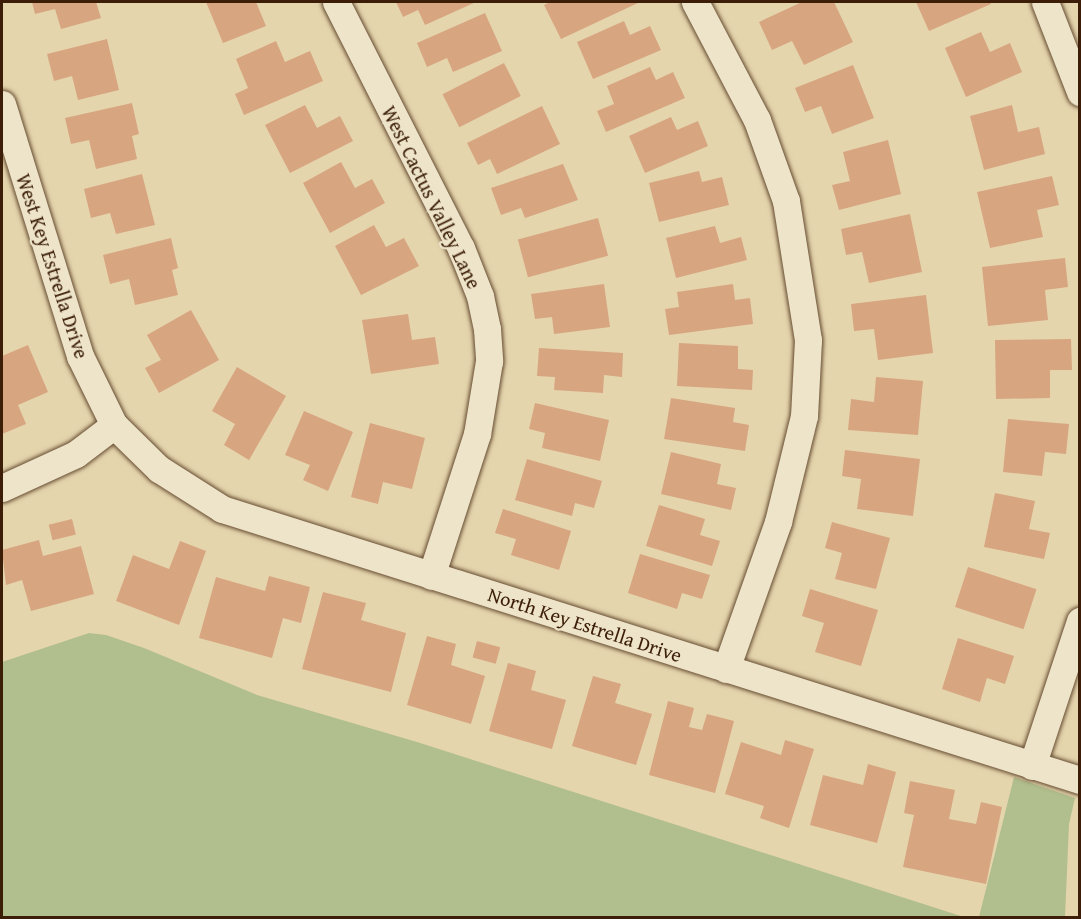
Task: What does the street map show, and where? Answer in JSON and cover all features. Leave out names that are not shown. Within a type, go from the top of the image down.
[{"type":"street","name":"West Cactus Valley Lane","points":[[336,2],[451,227],[480,296],[487,329],[489,361],[477,434],[431,576]]},
{"type":"street","points":[[695,2],[757,120],[786,201],[808,340],[804,416],[778,522],[726,669]]},
{"type":"street","points":[[1045,2],[1080,92]]},
{"type":"street","name":"West Key Estrella Drive","points":[[2,104],[7,140],[80,356],[114,425]]},
{"type":"street","name":"North Key Estrella Drive","points":[[114,425],[159,469],[222,509],[1080,780]]},
{"type":"street","points":[[2,488],[76,454],[114,425]]},
{"type":"street","points":[[1032,766],[1080,621]]},
{"type":"green space","points":[[89,633],[106,635],[144,648],[257,695],[417,742],[964,917],[2,917],[2,662]]},
{"type":"green space","points":[[1014,777],[1075,798],[1069,824],[1065,917],[979,917]]},
{"type":"building","points":[[32,2],[96,2],[101,18],[61,29],[55,9],[35,14]]},
{"type":"building","points":[[206,2],[256,2],[266,26],[223,43]]},
{"type":"building","points":[[396,2],[476,2],[425,25],[418,10],[403,17]]},
{"type":"building","points":[[550,2],[640,2],[561,39],[544,5]]},
{"type":"building","points":[[802,2],[834,2],[853,42],[804,65],[792,41],[772,50],[759,22]]},
{"type":"building","points":[[916,2],[990,2],[991,4],[929,31]]},
{"type":"building","points":[[485,13],[502,51],[453,72],[447,58],[427,67],[417,43]]},
{"type":"building","points":[[624,21],[630,35],[650,26],[661,50],[593,79],[577,42]]},
{"type":"building","points":[[981,32],[990,52],[1010,43],[1022,72],[966,97],[945,48]]},
{"type":"building","points":[[107,39],[119,90],[78,100],[72,76],[54,81],[47,54]]},
{"type":"building","points":[[276,41],[285,62],[310,51],[323,81],[244,115],[235,94],[248,88],[236,59]]},
{"type":"building","points":[[504,63],[521,96],[459,127],[443,94]]},
{"type":"building","points":[[853,65],[874,118],[832,134],[821,106],[805,112],[795,88]]},
{"type":"building","points":[[650,67],[656,80],[673,72],[685,98],[606,132],[597,111],[614,104],[607,86]]},
{"type":"building","points":[[132,103],[139,134],[132,136],[137,159],[96,169],[89,140],[71,144],[65,118]]},
{"type":"building","points":[[305,105],[317,128],[340,116],[353,141],[290,173],[265,125]]},
{"type":"building","points":[[1012,105],[1018,132],[1039,127],[1045,154],[984,170],[970,116]]},
{"type":"building","points":[[542,106],[560,144],[497,174],[490,159],[478,165],[467,143]]},
{"type":"building","points":[[671,117],[677,130],[698,121],[708,146],[645,173],[629,136]]},
{"type":"building","points":[[888,140],[901,194],[839,210],[832,185],[850,181],[843,152]]},
{"type":"building","points":[[341,162],[355,188],[372,179],[385,203],[330,233],[303,183]]},
{"type":"building","points":[[563,164],[578,200],[525,218],[521,208],[501,215],[491,188]]},
{"type":"building","points":[[699,171],[702,182],[722,177],[729,205],[659,222],[649,183]]},
{"type":"building","points":[[142,174],[155,225],[116,234],[110,213],[91,218],[84,189]]},
{"type":"building","points":[[1052,176],[1059,205],[1037,210],[1043,237],[990,248],[977,192]]},
{"type":"building","points":[[910,214],[922,272],[869,283],[862,252],[846,255],[841,229]]},
{"type":"building","points":[[598,218],[608,256],[528,277],[518,239]]},
{"type":"building","points":[[374,225],[386,247],[404,238],[419,266],[361,295],[335,246]]},
{"type":"building","points":[[715,226],[720,243],[741,237],[747,260],[676,278],[666,238]]},
{"type":"building","points":[[171,238],[178,268],[172,270],[178,295],[135,305],[129,279],[110,284],[103,255]]},
{"type":"building","points":[[1065,258],[1068,287],[1045,290],[1048,320],[988,326],[982,267]]},
{"type":"building","points":[[604,284],[610,327],[554,334],[552,317],[535,319],[531,294]]},
{"type":"building","points":[[733,284],[735,300],[750,298],[753,324],[669,335],[665,309],[679,307],[677,292]]},
{"type":"building","points":[[926,295],[933,353],[878,360],[874,329],[854,331],[851,304]]},
{"type":"building","points":[[191,310],[219,360],[159,393],[145,368],[161,360],[147,335]]},
{"type":"building","points":[[408,314],[412,340],[435,337],[439,364],[371,374],[362,320]]},
{"type":"building","points":[[1071,339],[1072,370],[1050,370],[1050,398],[996,399],[995,340]]},
{"type":"building","points":[[679,343],[738,346],[738,369],[753,370],[752,390],[677,386]]},
{"type":"building","points":[[28,345],[48,392],[18,405],[26,424],[2,434],[2,356]]},
{"type":"building","points":[[539,348],[623,353],[622,377],[604,375],[603,393],[554,390],[555,377],[537,376]]},
{"type":"building","points":[[237,367],[286,396],[249,460],[224,445],[235,424],[212,411]]},
{"type":"building","points":[[876,377],[923,381],[918,435],[848,430],[851,399],[874,402]]},
{"type":"building","points":[[671,398],[735,408],[733,422],[749,425],[745,451],[664,439]]},
{"type":"building","points":[[535,403],[609,420],[600,461],[542,448],[545,433],[529,429]]},
{"type":"building","points":[[304,411],[353,432],[328,491],[303,480],[310,465],[285,455]]},
{"type":"building","points":[[1008,419],[1069,424],[1066,454],[1045,452],[1042,476],[1003,472]]},
{"type":"building","points":[[370,423],[425,438],[412,489],[383,482],[378,504],[351,497]]},
{"type":"building","points":[[845,450],[920,459],[913,516],[857,509],[861,479],[842,476]]},
{"type":"building","points":[[671,452],[721,464],[717,484],[736,488],[731,510],[661,494]]},
{"type":"building","points":[[527,459],[602,481],[594,508],[575,503],[572,516],[515,500]]},
{"type":"building","points":[[995,493],[1035,501],[1029,529],[1050,533],[1044,559],[984,547]]},
{"type":"building","points":[[659,505],[705,519],[700,535],[720,541],[712,566],[646,546]]},
{"type":"building","points":[[503,509],[571,531],[559,570],[511,555],[516,539],[495,533]]},
{"type":"building","points":[[72,519],[76,535],[53,540],[49,525]]},
{"type":"building","points":[[832,522],[890,538],[876,589],[835,579],[842,553],[825,548]]},
{"type":"building","points":[[39,540],[43,556],[81,546],[94,594],[31,611],[22,580],[6,585],[2,550]]},
{"type":"building","points":[[180,541],[206,551],[179,625],[116,601],[133,555],[169,569]]},
{"type":"building","points":[[640,554],[710,575],[702,599],[682,593],[677,609],[628,593]]},
{"type":"building","points":[[968,567],[1036,589],[1023,629],[955,607]]},
{"type":"building","points":[[269,576],[310,587],[301,623],[283,618],[272,658],[199,638],[216,577],[265,591]]},
{"type":"building","points":[[810,589],[878,610],[861,666],[815,652],[824,623],[802,616]]},
{"type":"building","points":[[323,592],[366,603],[361,620],[406,633],[391,692],[302,669]]},
{"type":"building","points":[[427,636],[456,644],[451,665],[485,676],[471,724],[407,705]]},
{"type":"building","points":[[958,638],[1014,656],[1005,684],[987,678],[980,702],[942,689]]},
{"type":"building","points":[[477,641],[500,647],[496,664],[473,657]]},
{"type":"building","points":[[508,663],[536,671],[531,690],[566,700],[552,749],[489,731]]},
{"type":"building","points":[[593,676],[621,684],[615,703],[652,714],[636,765],[572,746]]},
{"type":"building","points":[[668,701],[694,708],[689,727],[702,730],[707,714],[734,721],[715,793],[649,775]]},
{"type":"building","points":[[785,740],[814,749],[789,828],[760,818],[764,806],[725,794],[741,742],[781,755]]},
{"type":"building","points":[[868,764],[896,772],[877,843],[810,825],[823,775],[863,785]]},
{"type":"building","points":[[910,781],[955,790],[949,819],[976,824],[981,802],[1002,807],[986,884],[903,867],[914,815],[904,813]]}]
